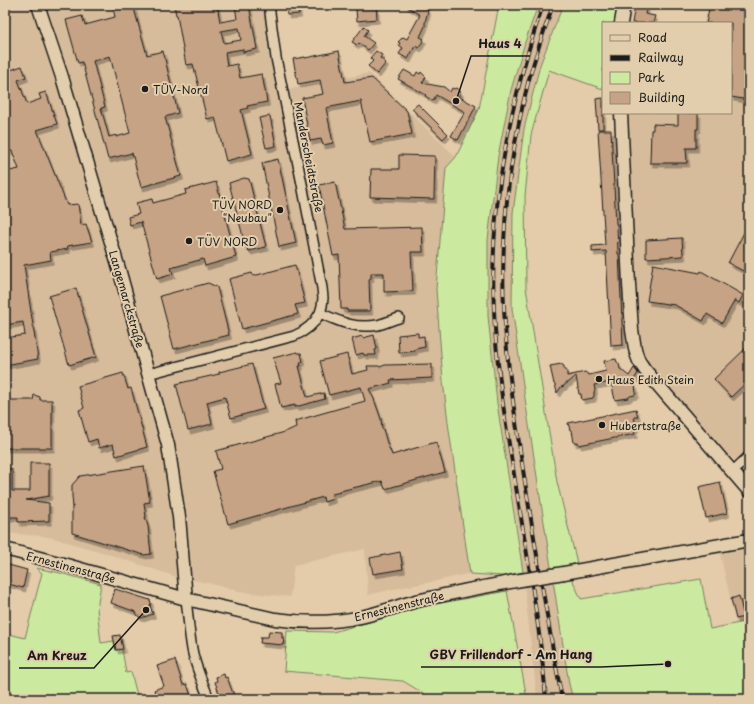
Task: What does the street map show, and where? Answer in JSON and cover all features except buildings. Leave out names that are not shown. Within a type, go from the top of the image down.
[{"type":"street","name":"Langemarckstraße","points":[[38,5],[62,77],[168,445],[179,517],[186,599]]},
{"type":"street","name":"Manderscheidtstraße","points":[[269,5],[276,58],[322,288],[322,306],[320,313]]},
{"type":"street","points":[[621,22],[624,5]]},
{"type":"street","points":[[621,114],[632,330],[637,356],[645,370],[749,491]]},
{"type":"street","points":[[148,374],[294,336],[309,327],[320,313],[342,323],[351,325],[378,325],[399,318]]},
{"type":"street","points":[[732,472],[749,456]]},
{"type":"street","name":"Ernestinenstraße","points":[[5,549],[186,599],[275,619],[289,621],[328,622],[360,618],[415,601],[464,590],[749,540]]},
{"type":"street","points":[[186,599],[192,650],[209,699]]},
{"type":"shaded area","points":[[5,5],[268,5],[282,91],[369,73],[456,157],[446,168],[476,572],[368,595],[365,549],[294,565],[290,597],[243,592],[177,577],[105,553],[53,538],[5,533]]},
{"type":"shaded area","points":[[538,5],[563,5],[540,65],[524,129],[513,213],[512,308],[569,684],[573,699],[537,699],[518,530],[497,402],[488,316],[488,240],[498,156],[511,90]]},
{"type":"shaded area","points":[[708,5],[749,5],[749,453],[738,463],[682,412],[639,361],[622,114],[732,114],[732,22],[704,22]]},
{"type":"shaded area","points":[[749,544],[749,621],[736,624],[719,549]]},
{"type":"green space","points":[[499,5],[538,5],[511,90],[498,156],[488,240],[488,316],[497,403],[523,572],[503,576],[470,574],[443,381],[436,289],[446,168],[456,157],[479,109]]},
{"type":"green space","points":[[563,5],[623,5],[620,22],[602,22],[602,89],[549,70],[531,135],[525,196],[526,288],[557,482],[577,563],[566,566],[581,599],[701,579],[710,629],[749,621],[749,699],[573,699],[569,684],[512,308],[513,213],[524,129],[540,65]]},
{"type":"green space","points":[[36,568],[101,584],[97,609],[101,643],[114,641],[116,650],[122,649],[126,673],[131,672],[138,699],[5,699],[5,633],[25,638],[42,573]]},
{"type":"green space","points":[[507,591],[527,699],[433,699],[403,681],[284,671],[287,631],[333,632],[430,605]]},
{"type":"railway","points":[[543,5],[520,80],[511,117],[498,193],[493,271],[495,330],[501,389],[536,612],[546,699]]},
{"type":"railway","points":[[553,5],[531,73],[515,142],[505,223],[503,273],[505,331],[515,418],[542,588],[562,699]]},
{"type":"place","name":"TÜV-Nord","points":[[145,89]]},
{"type":"place","name":"Haus 4","points":[[456,101]]},
{"type":"place","name":"TÜV NORD \"Neubau\"","points":[[280,210]]},
{"type":"place","name":"TÜV NORD","points":[[189,241]]},
{"type":"place","name":"Haus Edith Stein","points":[[599,379]]},
{"type":"place","name":"Hubertstraße","points":[[602,425]]},
{"type":"place","name":"Am Kreuz","points":[[146,610]]},
{"type":"place","name":"GBV Frillendorf - Am Hang","points":[[668,664]]}]
